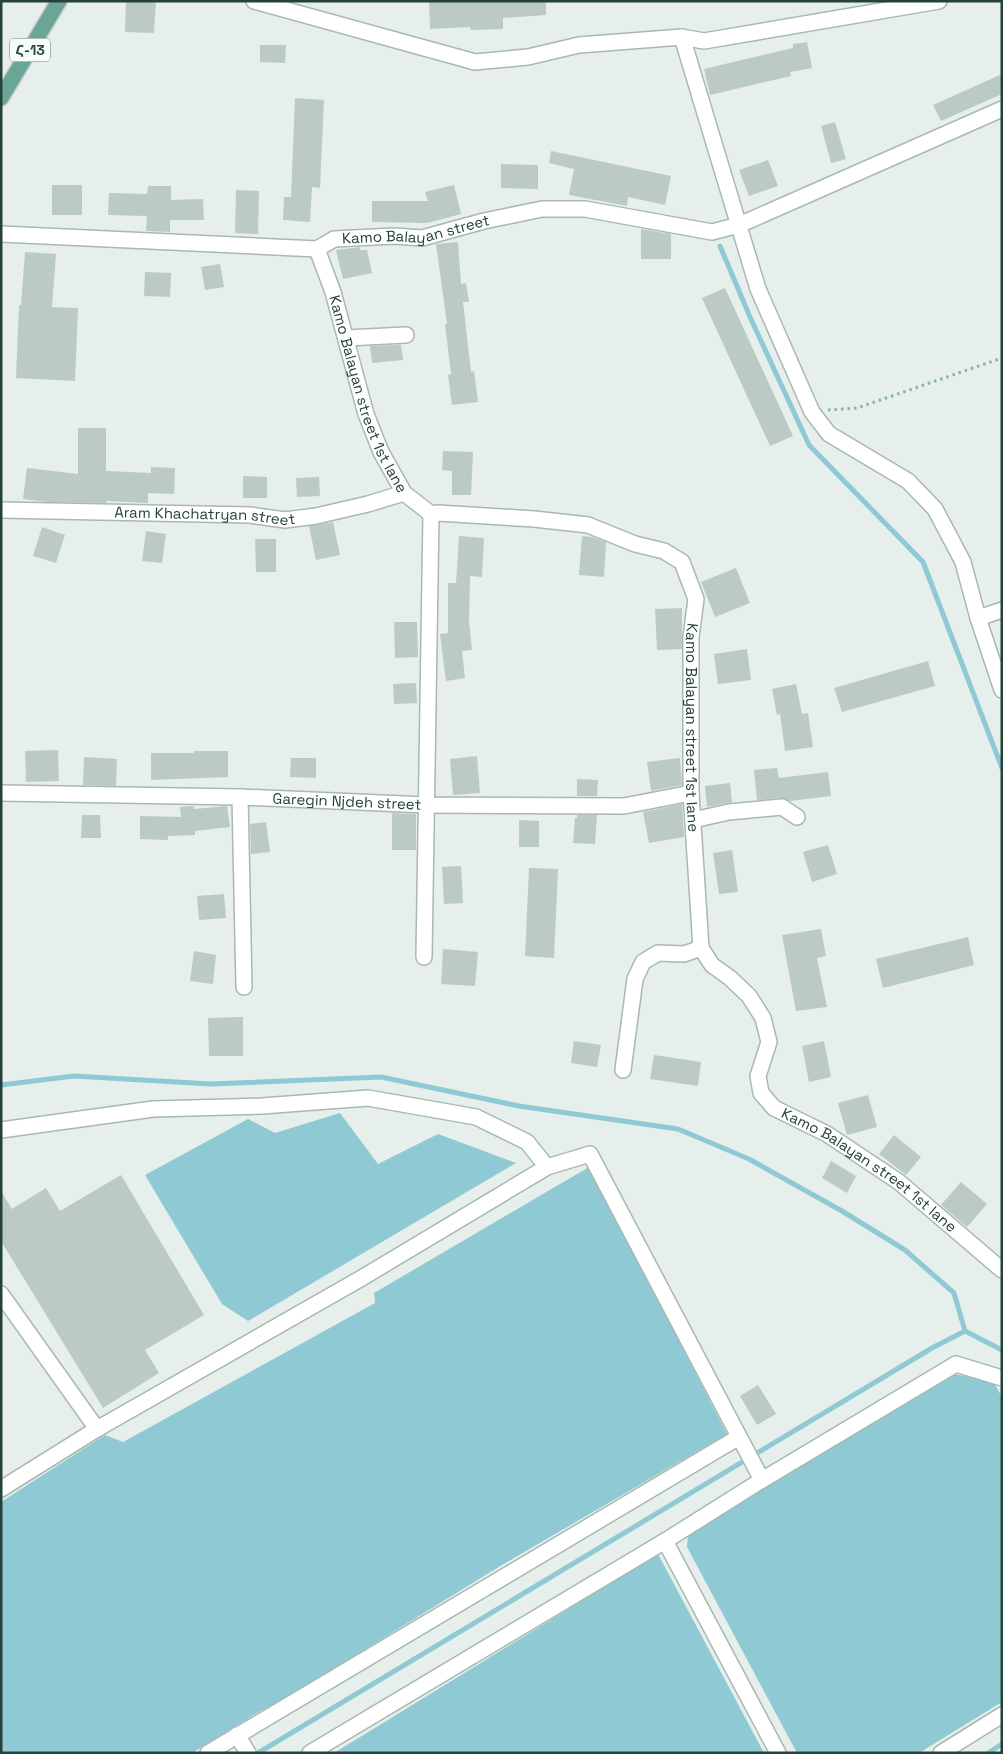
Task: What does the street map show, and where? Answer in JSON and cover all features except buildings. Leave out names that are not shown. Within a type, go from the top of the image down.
[{"type":"main road","name":"Հ-13","points":[[1,98],[59,1]]},
{"type":"street","points":[[254,1],[475,62],[528,57],[579,45],[682,36],[704,41],[939,1]]},
{"type":"street","points":[[682,36],[758,289],[812,412],[829,434],[908,481],[935,509],[962,562],[1002,690]]},
{"type":"street","name":"Kamo Balayan street","points":[[317,250],[334,239],[394,236],[422,238],[484,221],[542,209],[585,209],[712,232],[738,225],[1002,109]]},
{"type":"street","points":[[1,234],[317,250]]},
{"type":"street","name":"Kamo Balayan street 1st lane","points":[[317,250],[333,292],[366,414],[380,452],[404,493],[431,514],[534,519],[588,525],[635,544],[664,551],[682,562],[696,599],[691,637],[691,793],[701,948],[712,965],[730,978],[749,996],[763,1018],[769,1042],[758,1076],[761,1093],[774,1108],[826,1134],[899,1182],[1002,1270]]},
{"type":"street","points":[[346,338],[406,335]]},
{"type":"street","name":"Aram Khachatryan street","points":[[1,510],[250,515],[285,520],[342,511],[404,493]]},
{"type":"street","points":[[424,957],[428,805],[431,514]]},
{"type":"street","points":[[978,618],[1002,610]]},
{"type":"street","name":"Garegin Njdeh street","points":[[1,793],[240,796],[428,805],[624,806],[691,793]]},
{"type":"street","points":[[240,796],[244,987]]},
{"type":"street","points":[[693,820],[729,812],[782,807],[797,817]]},
{"type":"street","points":[[623,1070],[635,978],[643,962],[658,954],[684,954],[701,948]]},
{"type":"street","points":[[1,1130],[153,1109],[262,1106],[368,1098],[476,1117],[527,1142],[547,1167]]},
{"type":"street","points":[[1,1489],[97,1429],[360,1279],[547,1167],[590,1154],[762,1480]]},
{"type":"street","points":[[1,1294],[97,1429]]},
{"type":"street","points":[[310,1753],[665,1541],[762,1480],[956,1364],[1002,1378]]},
{"type":"street","points":[[208,1753],[739,1437]]},
{"type":"street","points":[[665,1541],[778,1753]]},
{"type":"street","points":[[941,1753],[1002,1715]]},
{"type":"street","points":[[237,1735],[248,1753]]},
{"type":"path","points":[[812,412],[857,408],[1002,358]]},
{"type":"water","points":[[340,1113],[378,1164],[438,1134],[516,1163],[248,1321],[222,1304],[145,1175],[248,1119],[275,1133]]},
{"type":"water","points":[[589,1167],[727,1434],[502,1565],[271,1707],[260,1711],[192,1753],[1,1753],[1,1502],[105,1435],[123,1442],[375,1303],[374,1293]]},
{"type":"water","points":[[948,1373],[993,1381],[1002,1397],[1002,1702],[919,1753],[797,1753],[687,1547],[688,1536]]},
{"type":"water","points":[[658,1554],[764,1753],[334,1753]]},
{"type":"waterway","points":[[720,246],[750,317],[809,445],[923,562],[1002,768]]},
{"type":"waterway","points":[[1,1085],[74,1076],[211,1084],[381,1077],[519,1106],[678,1129],[749,1159],[842,1211],[905,1250],[954,1293],[965,1331],[1002,1350]]},
{"type":"waterway","points":[[258,1753],[932,1348],[965,1331]]},
{"type":"waterway","points":[[988,1753],[1002,1744]]}]
